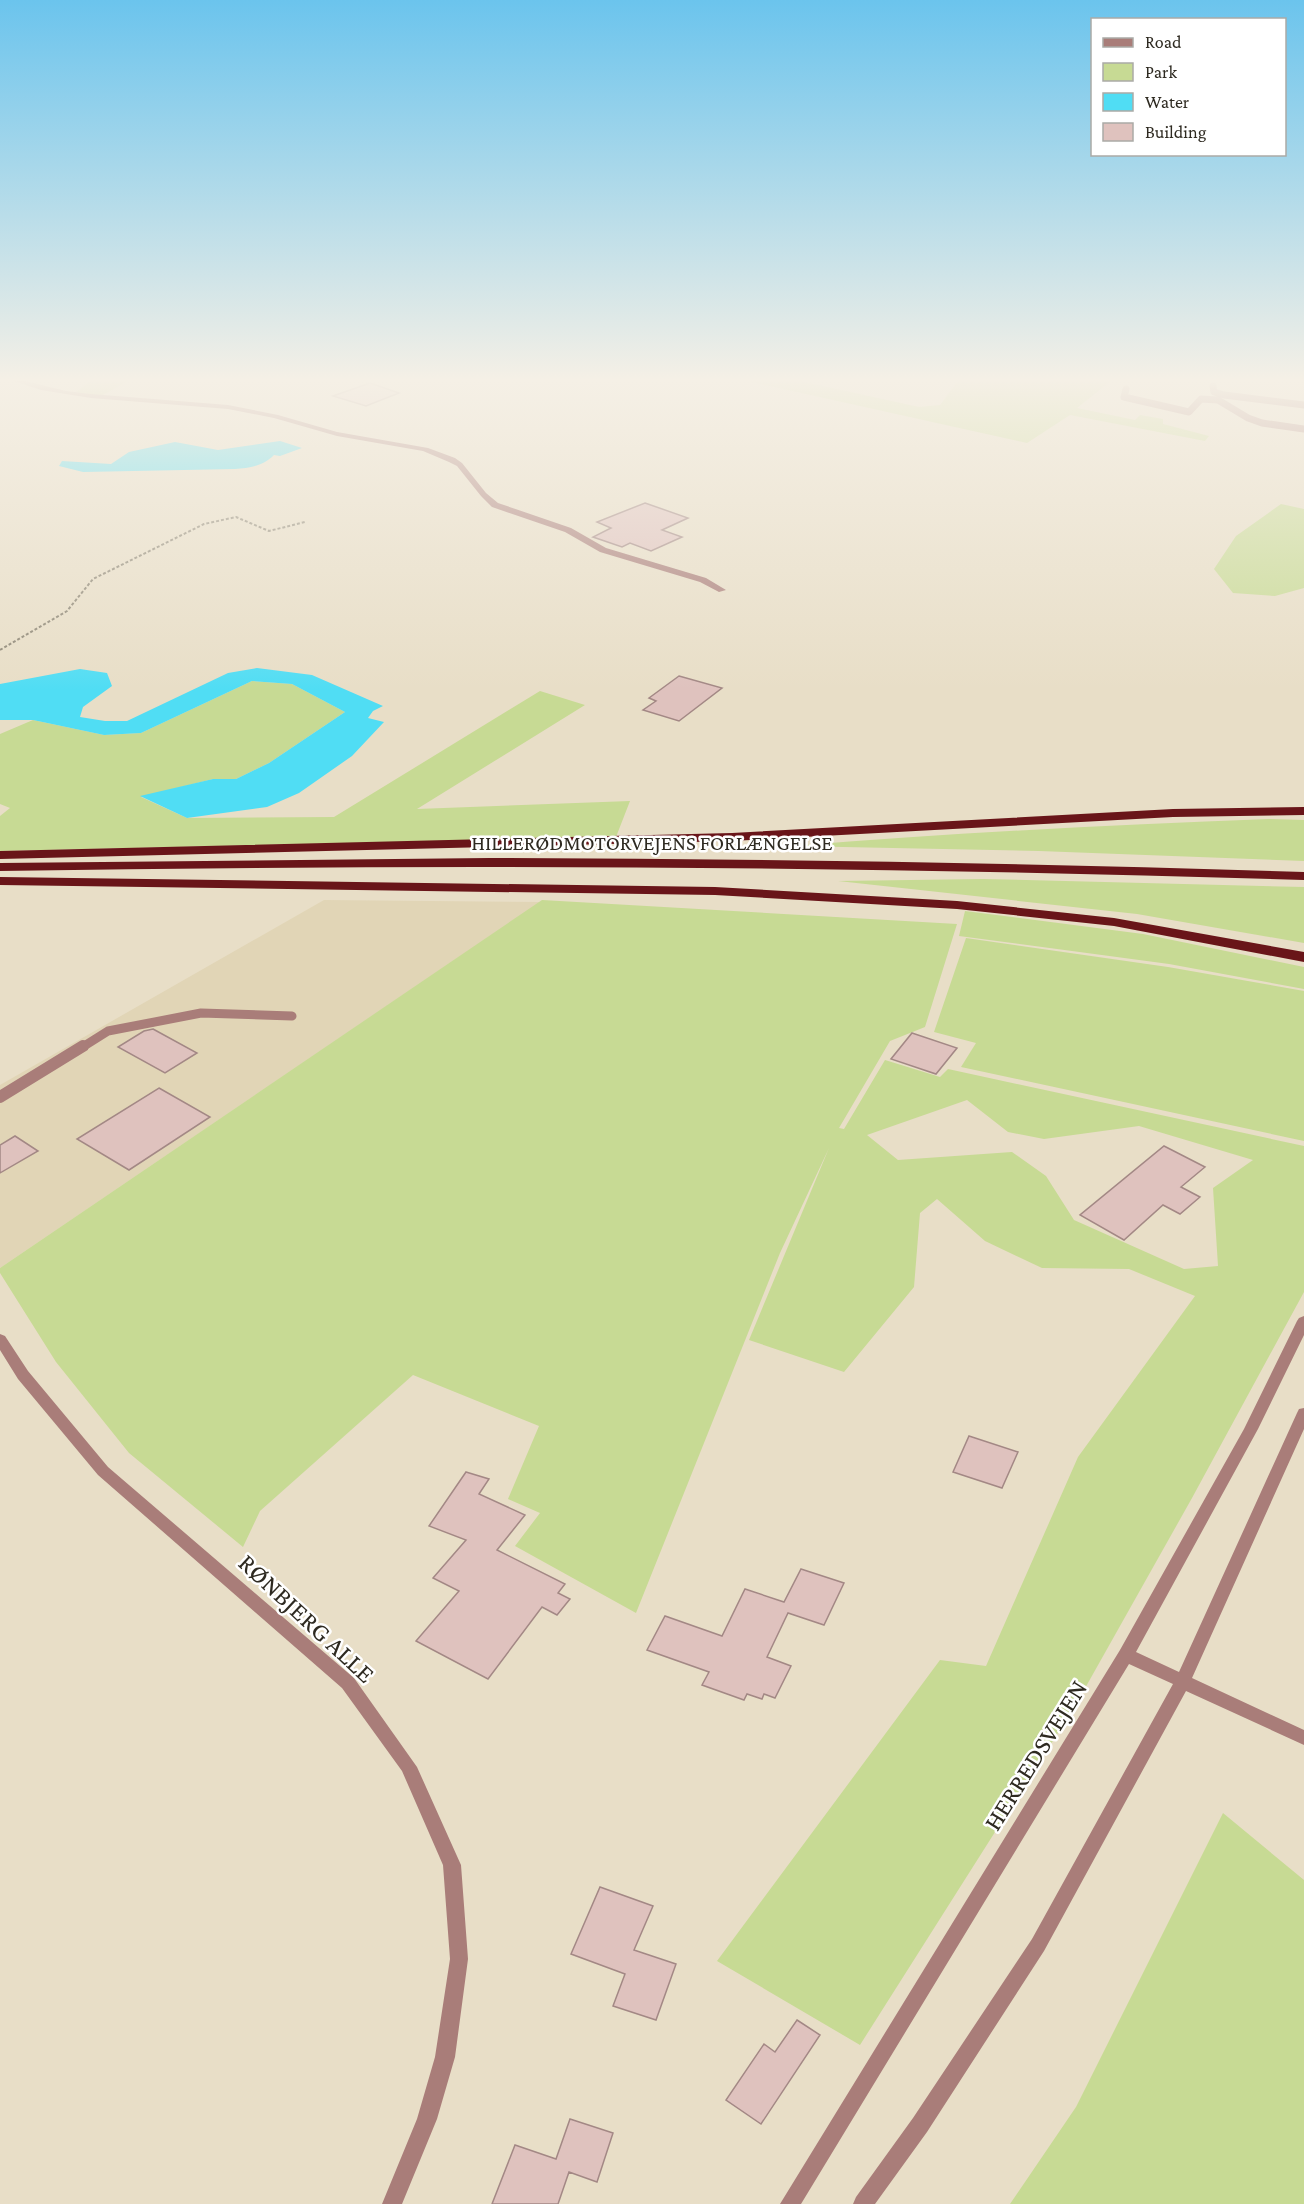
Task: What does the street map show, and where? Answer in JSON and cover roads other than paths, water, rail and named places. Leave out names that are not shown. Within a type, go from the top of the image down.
[{"type":"highway","points":[[0,855],[732,837],[1173,813],[1304,811]]},
{"type":"highway","name":"HILLERØDMOTORVEJENS FORLÆNGELSE","points":[[0,867],[325,863],[802,865],[1304,876]]},
{"type":"highway","points":[[0,881],[715,891],[957,905],[1113,922],[1304,957]]},
{"type":"street","points":[[477,484],[487,500],[495,505],[568,530],[603,550],[704,580],[722,590]]},
{"type":"street","name":"HERREDSVEJEN","points":[[790,2204],[1126,1655],[1251,1429],[1304,1321]]},
{"type":"street","name":"RØNBJERG ALLE","points":[[0,1339],[23,1375],[103,1471],[348,1683],[409,1767],[452,1864],[459,1959],[445,2057],[427,2119],[392,2204]]},
{"type":"street","points":[[863,2204],[921,2125],[1038,1945],[1182,1683],[1304,1413]]},
{"type":"street","points":[[1126,1655],[1304,1738]]},
{"type":"lane","points":[[0,1097],[108,1031],[201,1013],[292,1017]]},
{"type":"water","points":[[257,668],[312,675],[383,706],[373,711],[368,718],[384,722],[352,756],[299,793],[267,807],[187,818],[140,796],[213,779],[236,779],[269,763],[345,712],[292,684],[252,681],[141,733],[104,735],[33,720],[0,720],[0,684],[80,669],[107,673],[112,686],[83,707],[80,717],[105,721],[127,721],[228,673]]}]
